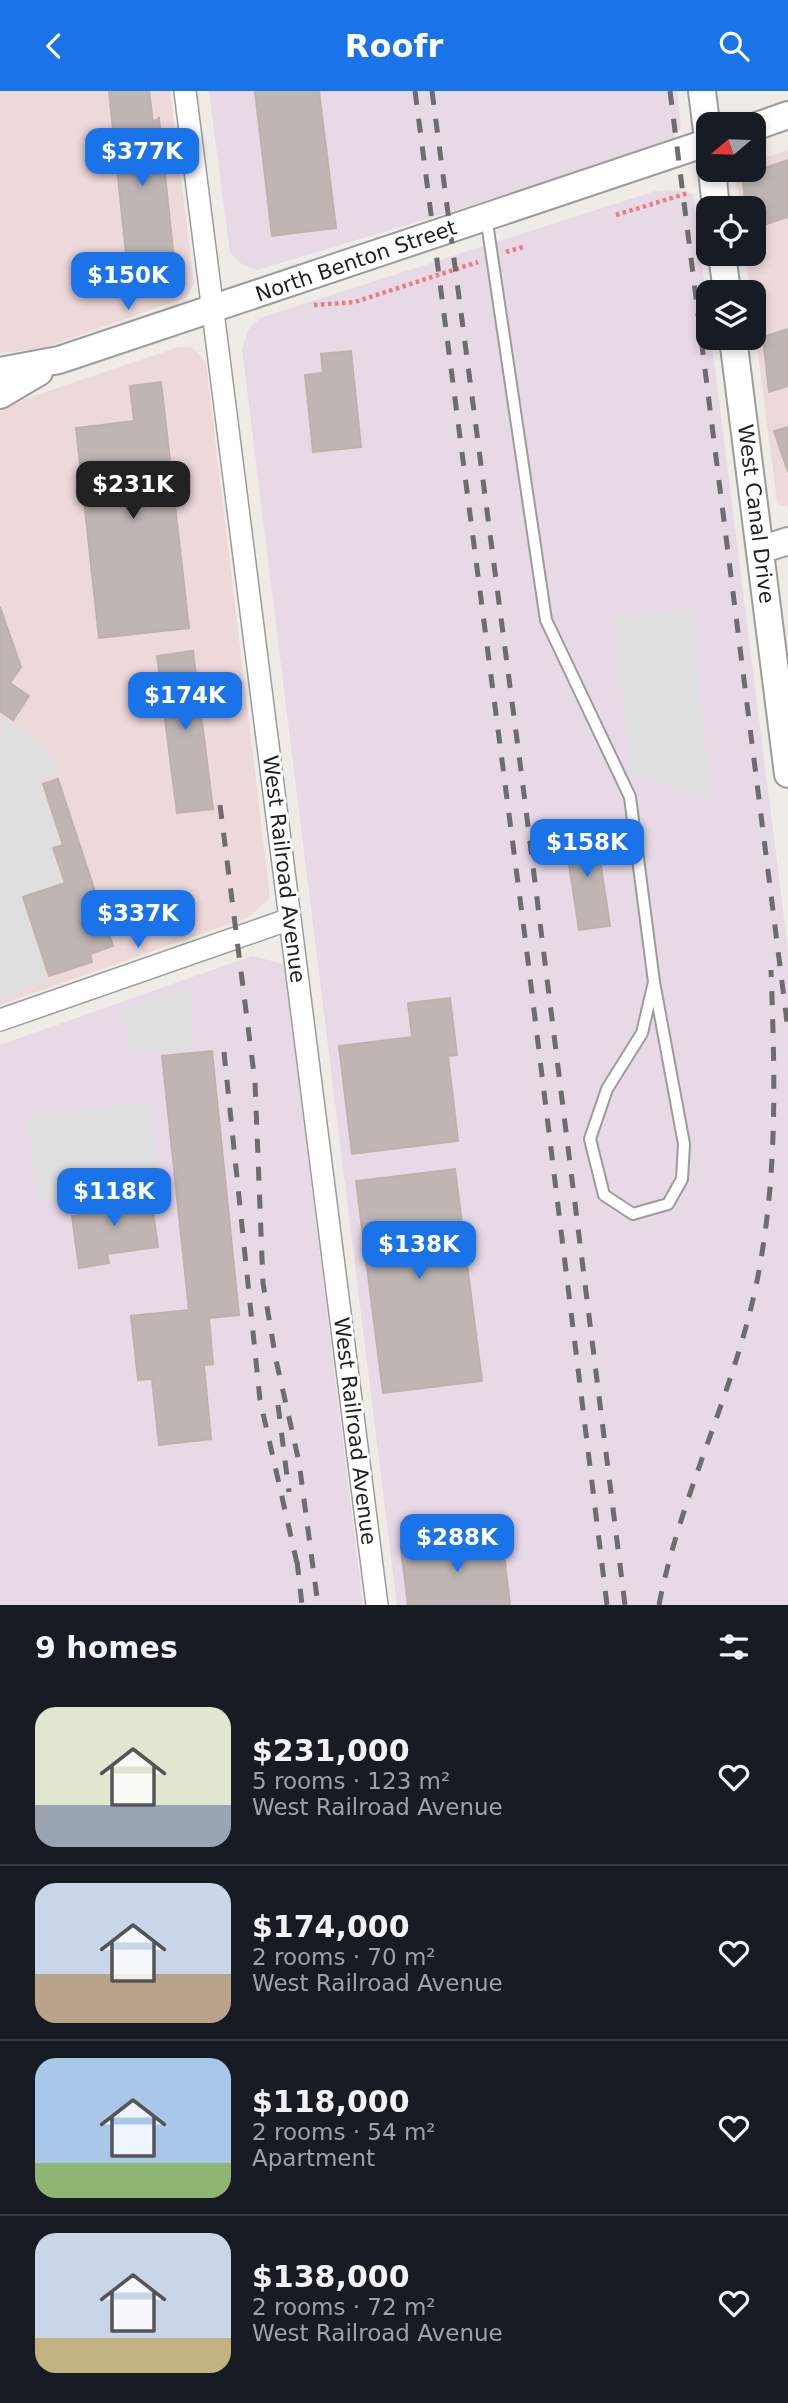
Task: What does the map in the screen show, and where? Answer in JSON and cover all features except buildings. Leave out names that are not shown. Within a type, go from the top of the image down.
[{"type":"street","name":"West Railroad Avenue","points":[[185,91],[377,1605]]},
{"type":"street","points":[[702,91],[704,112]]},
{"type":"street","points":[[766,123],[788,115]]},
{"type":"street","name":"North Benton Street","points":[[0,371],[33,367],[59,360],[696,146]]},
{"type":"street","name":"West Canal Drive","points":[[735,350],[788,774]]},
{"type":"street","points":[[0,395],[59,360]]},
{"type":"street","points":[[760,550],[788,541]]},
{"type":"street","points":[[0,1020],[290,919]]},
{"type":"lane","points":[[486,216],[546,620],[630,797],[654,982],[684,1144],[682,1179],[668,1204],[633,1214],[604,1195],[590,1139],[607,1089],[642,1033],[654,982]]},
{"type":"path","points":[[616,215],[688,193]]},
{"type":"path","points":[[314,305],[355,302],[526,246]]},
{"type":"shaded area","points":[[0,91],[170,91],[194,283],[187,297],[41,349],[0,353]]},
{"type":"shaded area","points":[[209,91],[677,91],[681,128],[669,143],[652,151],[257,270],[243,265],[230,253]]},
{"type":"shaded area","points":[[788,150],[788,506],[781,506],[777,501],[757,350],[766,350],[766,280],[748,280],[747,266],[766,266],[766,196],[738,196],[736,182],[766,182],[766,157]]},
{"type":"shaded area","points":[[677,190],[693,194],[696,266],[702,266],[704,280],[696,280],[696,350],[713,350],[788,950],[788,1605],[397,1605],[242,349],[248,330],[260,318],[655,191]]},
{"type":"shaded area","points":[[179,347],[193,348],[206,363],[270,898],[249,917],[0,1005],[0,411],[28,398]]},
{"type":"shaded area","points":[[692,609],[711,800],[630,773],[615,617]]},
{"type":"shaded area","points":[[1,715],[46,745],[58,775],[39,783],[62,844],[50,849],[63,881],[22,897],[48,980],[0,999]]},
{"type":"shaded area","points":[[252,956],[284,964],[363,1605],[0,1605],[0,1045]]},
{"type":"shaded area","points":[[191,985],[191,1048],[130,1054],[124,1011]]},
{"type":"shaded area","points":[[151,1102],[161,1188],[37,1201],[28,1116]]},
{"type":"railway","points":[[415,91],[526,945],[607,1605]]},
{"type":"railway","points":[[432,91],[522,778],[625,1605]]},
{"type":"railway","points":[[670,91],[788,1030]]},
{"type":"railway","points":[[220,805],[255,1082],[263,1283],[276,1360],[299,1462],[318,1605]]},
{"type":"railway","points":[[659,1605],[668,1564],[734,1367],[756,1286],[768,1207],[773,1128],[771,970]]},
{"type":"railway","points":[[224,1052],[260,1400],[299,1572]]},
{"type":"railway","points":[[278,1405],[289,1492]]},
{"type":"railway","points":[[297,1561],[302,1605]]}]
